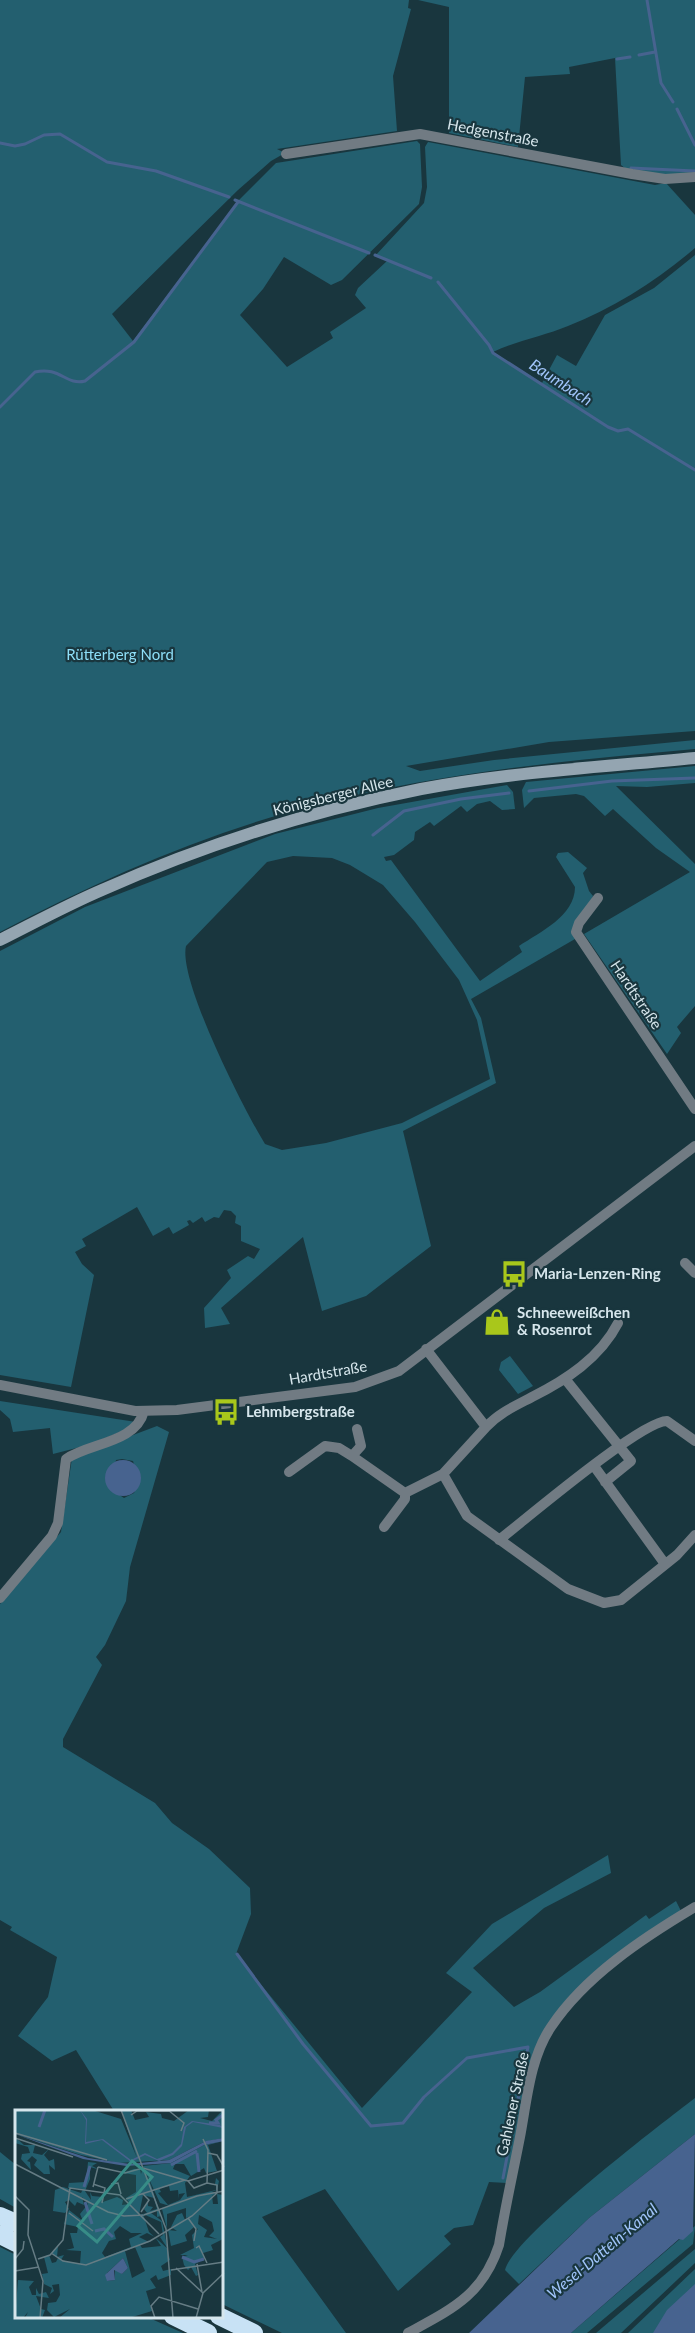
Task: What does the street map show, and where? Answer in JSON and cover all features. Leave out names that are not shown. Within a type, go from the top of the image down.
[{"type":"highway","points":[[0,2216],[15,2223]]},
{"type":"highway","points":[[0,2235],[15,2242]]},
{"type":"highway","points":[[177,2318],[208,2333]]},
{"type":"highway","points":[[223,2318],[254,2333]]},
{"type":"main road","name":"Königsberger Allee","points":[[0,940],[101,890],[172,861],[295,819],[433,787],[515,776],[695,758]]},
{"type":"street","name":"Hedgenstraße","points":[[286,154],[420,134],[632,174],[665,178],[695,177]]},
{"type":"street","name":"Hardtstraße","points":[[598,898],[579,923],[576,932],[695,1109]]},
{"type":"street","name":"Hardtstraße","points":[[0,1386],[75,1401],[144,1411],[227,1405],[355,1387],[399,1371],[695,1146]]},
{"type":"street","points":[[685,1263],[695,1273]]},
{"type":"street","points":[[405,1493],[443,1474],[495,1416],[566,1380],[610,1338],[618,1323]]},
{"type":"street","points":[[426,1349],[486,1427]]},
{"type":"street","points":[[566,1380],[631,1461],[605,1482]]},
{"type":"street","points":[[0,1598],[47,1542],[58,1523],[66,1460],[77,1452],[134,1429],[142,1420],[144,1411]]},
{"type":"street","points":[[499,1540],[594,1466],[661,1421],[667,1421],[695,1441]]},
{"type":"street","points":[[352,1456],[361,1446],[357,1429]]},
{"type":"street","points":[[289,1472],[326,1446],[339,1448],[405,1493]]},
{"type":"street","points":[[594,1466],[665,1564]]},
{"type":"street","points":[[443,1474],[467,1516],[567,1589],[604,1603],[621,1600],[665,1564],[695,1534]]},
{"type":"street","points":[[384,1527],[405,1499],[405,1493]]},
{"type":"street","name":"Gahlener Straße","points":[[408,2333],[456,2307],[476,2289],[492,2266],[499,2245],[534,2065],[550,2028],[587,1986],[651,1935],[695,1907]]},
{"type":"green space","name":"Rütterberg Nord","points":[[0,0],[409,0],[408,8],[411,9],[393,76],[397,131],[277,149],[285,153],[271,161],[238,190],[112,314],[133,341],[239,200],[276,163],[417,141],[420,144],[422,187],[419,204],[342,280],[331,285],[284,257],[263,289],[240,315],[287,367],[333,338],[330,332],[366,308],[355,295],[358,288],[387,261],[375,256],[424,203],[427,187],[425,147],[428,142],[655,185],[666,183],[695,215],[695,248],[651,282],[602,311],[559,330],[493,352],[542,383],[557,355],[576,366],[605,315],[654,288],[695,255],[695,731],[549,742],[406,766],[420,771],[494,760],[695,740],[695,749],[508,768],[462,775],[369,792],[281,814],[239,827],[158,858],[78,893],[0,932]]},
{"type":"green space","points":[[418,0],[695,0],[695,174],[670,175],[627,170],[621,165],[615,58],[569,67],[570,74],[525,77],[518,147],[449,133],[449,7]]},
{"type":"green space","points":[[695,766],[695,783],[647,787],[616,786],[695,864],[695,1006],[677,1027],[681,1033],[667,1054],[584,934],[690,872],[656,848],[613,809],[605,816],[584,796],[576,794],[534,798],[524,808],[522,790],[526,782]]},
{"type":"green space","points":[[507,785],[513,792],[515,809],[502,810],[490,801],[477,804],[467,812],[461,806],[434,826],[430,822],[415,832],[414,840],[394,855],[384,857],[386,861],[391,860],[480,981],[522,952],[519,946],[555,922],[569,906],[575,887],[556,857],[558,853],[568,852],[587,868],[583,873],[593,896],[575,939],[471,999],[481,1018],[496,1083],[403,1131],[431,1246],[366,1296],[322,1311],[303,1237],[221,1308],[230,1324],[205,1328],[204,1308],[231,1278],[227,1270],[248,1256],[254,1259],[260,1249],[241,1241],[241,1226],[235,1223],[236,1216],[231,1211],[224,1210],[219,1218],[214,1217],[205,1222],[202,1217],[193,1223],[190,1220],[187,1221],[189,1225],[173,1234],[169,1227],[153,1236],[137,1207],[82,1239],[86,1246],[75,1252],[82,1264],[94,1275],[71,1387],[0,1375],[0,951],[85,907],[275,834],[378,808]],"holes":[[[293,856],[332,858],[350,865],[383,885],[415,922],[459,980],[477,1020],[490,1079],[402,1123],[326,1143],[282,1150],[265,1144],[229,1075],[192,987],[186,963],[186,946],[267,862]]]},
{"type":"green space","points":[[510,1356],[533,1386],[518,1394],[499,1370],[501,1362]]},
{"type":"green space","points":[[0,1401],[136,1422],[131,1427],[92,1444],[53,1454],[50,1428],[13,1432],[10,1419],[0,1410]]},
{"type":"green space","points":[[157,1426],[169,1432],[130,1567],[126,1601],[105,1645],[96,1657],[102,1665],[63,1739],[63,1747],[155,1803],[172,1823],[209,1849],[250,1888],[251,1914],[236,1954],[362,2108],[472,1992],[446,1973],[492,1924],[608,1855],[611,1873],[544,1908],[473,1968],[514,2007],[540,1992],[646,1915],[649,1919],[676,1901],[681,1911],[642,1937],[547,2026],[507,2183],[489,2182],[473,2225],[454,2228],[444,2236],[451,2244],[398,2291],[325,2189],[262,2217],[346,2333],[282,2333],[224,2305],[224,2110],[113,2110],[76,2050],[52,2061],[18,2036],[48,1997],[57,1957],[10,1930],[12,1927],[0,1920],[0,1604],[61,1532],[72,1458]],"holes":[[[116,1460],[133,1461],[139,1481],[134,1493],[124,1498],[109,1488]]]},
{"type":"green space","points":[[695,2098],[695,2134],[589,2218],[519,2284],[505,2270],[514,2254],[560,2208],[590,2181]]},
{"type":"green space","points":[[0,2152],[15,2164],[15,2207],[0,2199]]},
{"type":"green space","points":[[695,2226],[693,2244],[587,2333],[571,2333]]},
{"type":"green space","points":[[0,2247],[15,2254],[15,2318],[149,2318],[183,2333],[0,2333]]},
{"type":"green space","points":[[695,2249],[695,2263],[621,2333],[596,2333]]},
{"type":"green space","points":[[695,2269],[695,2333],[628,2333]]},
{"type":"water","points":[[123,1460],[136,1465],[141,1478],[136,1491],[123,1496],[110,1491],[105,1478],[110,1465]]},
{"type":"water","name":"Wesel-Datteln-Kanal","points":[[695,2134],[693,2231],[683,2240],[679,2239],[571,2333],[469,2333],[589,2218]]},
{"type":"water","points":[[695,2284],[695,2333],[653,2333],[667,2310]]},
{"type":"waterway","points":[[647,0],[661,83],[673,102]]},
{"type":"waterway","points":[[639,55],[655,52]]},
{"type":"waterway","points":[[617,59],[630,57]]},
{"type":"waterway","points":[[677,109],[695,145]]},
{"type":"waterway","name":"Baumbach","points":[[0,143],[15,146],[44,135],[60,134],[107,162],[156,171],[229,197]]},
{"type":"waterway","points":[[631,168],[695,171]]},
{"type":"waterway","name":"Baumbach","points":[[235,200],[369,253]]},
{"type":"waterway","points":[[0,407],[35,372],[51,372],[73,381],[85,381],[134,342],[238,202]]},
{"type":"waterway","name":"Baumbach","points":[[375,255],[431,278]]},
{"type":"waterway","name":"Baumbach","points":[[438,282],[493,353],[608,427],[618,431],[628,429],[695,470]]},
{"type":"waterway","points":[[529,791],[612,781],[695,778]]},
{"type":"waterway","points":[[373,835],[404,811],[461,799],[509,793]]},
{"type":"waterway","points":[[237,1954],[303,2044],[371,2126],[403,2123],[424,2097],[467,2058],[528,2047],[503,2178]]},
{"type":"place","name":"Maria-Lenzen-Ring","points":[[514,1274]]},
{"type":"place","name":"Schneeweißchen & Rosenrot","points":[[497,1322]]},
{"type":"place","name":"Lehmbergstraße","points":[[226,1412]]}]
